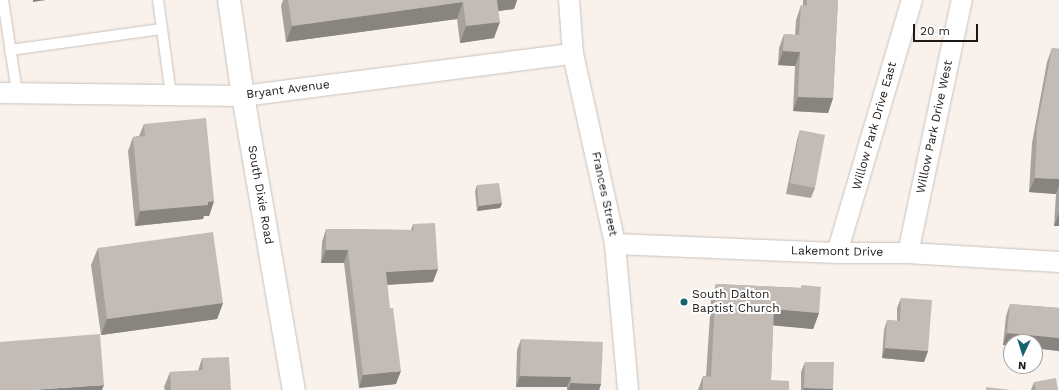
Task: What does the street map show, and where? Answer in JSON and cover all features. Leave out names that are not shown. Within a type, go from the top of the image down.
[{"type":"main road","name":"South Dixie Road","points":[[229,0],[243,96],[294,390]]},
{"type":"street","name":"Frances Street","points":[[569,0],[573,54],[615,244],[628,390]]},
{"type":"street","name":"Willow Park Drive East","points":[[837,253],[912,0]]},
{"type":"street","name":"Willow Park Drive West","points":[[908,253],[962,0]]},
{"type":"street","name":"Bryant Avenue","points":[[8,93],[243,96],[573,54]]},
{"type":"street","name":"Lakemont Drive","points":[[615,244],[837,253],[908,253],[1059,262]]},
{"type":"lane","points":[[3,0],[10,50],[8,93]]},
{"type":"lane","points":[[158,0],[171,95]]},
{"type":"lane","points":[[10,50],[162,29]]},
{"type":"building","points":[[288,0],[497,0],[500,22],[466,26],[463,2],[292,26]]},
{"type":"building","points":[[807,0],[838,0],[833,98],[798,97],[800,52],[783,51],[784,34],[799,35],[801,5],[807,6]]},
{"type":"building","points":[[1052,48],[1059,49],[1059,179],[1035,178],[1037,128]]},
{"type":"building","points":[[206,118],[214,201],[208,202],[208,205],[140,211],[133,137],[145,136],[144,124]]},
{"type":"building","points":[[800,130],[825,135],[815,188],[790,183]]},
{"type":"building","points":[[499,183],[502,203],[479,206],[477,185]]},
{"type":"building","points":[[435,223],[438,269],[386,272],[390,308],[393,308],[401,371],[363,375],[348,250],[326,250],[326,229],[414,230],[413,224]]},
{"type":"building","points":[[213,232],[223,303],[107,319],[98,248]]},
{"type":"building","points":[[716,284],[802,288],[802,285],[821,287],[819,313],[774,309],[771,380],[789,381],[789,390],[703,390],[703,376],[711,377]]},
{"type":"building","points":[[901,298],[932,300],[928,351],[885,348],[887,320],[900,321]]},
{"type":"building","points":[[1010,304],[1059,308],[1059,338],[1043,336],[1043,334],[1007,333]]},
{"type":"building","points":[[100,334],[104,385],[31,390],[0,390],[0,342]]},
{"type":"building","points":[[521,339],[603,342],[601,384],[571,383],[571,377],[520,376]]},
{"type":"building","points":[[229,357],[231,390],[171,390],[170,372],[203,370],[202,358]]},
{"type":"building","points":[[805,362],[834,362],[833,389],[804,388]]},
{"type":"building","points":[[1056,378],[1058,390],[1036,390],[1034,382]]},
{"type":"building","points":[[986,387],[1011,390],[986,390]]},
{"type":"place","name":"South Dalton Baptist Church","points":[[684,302]]}]
